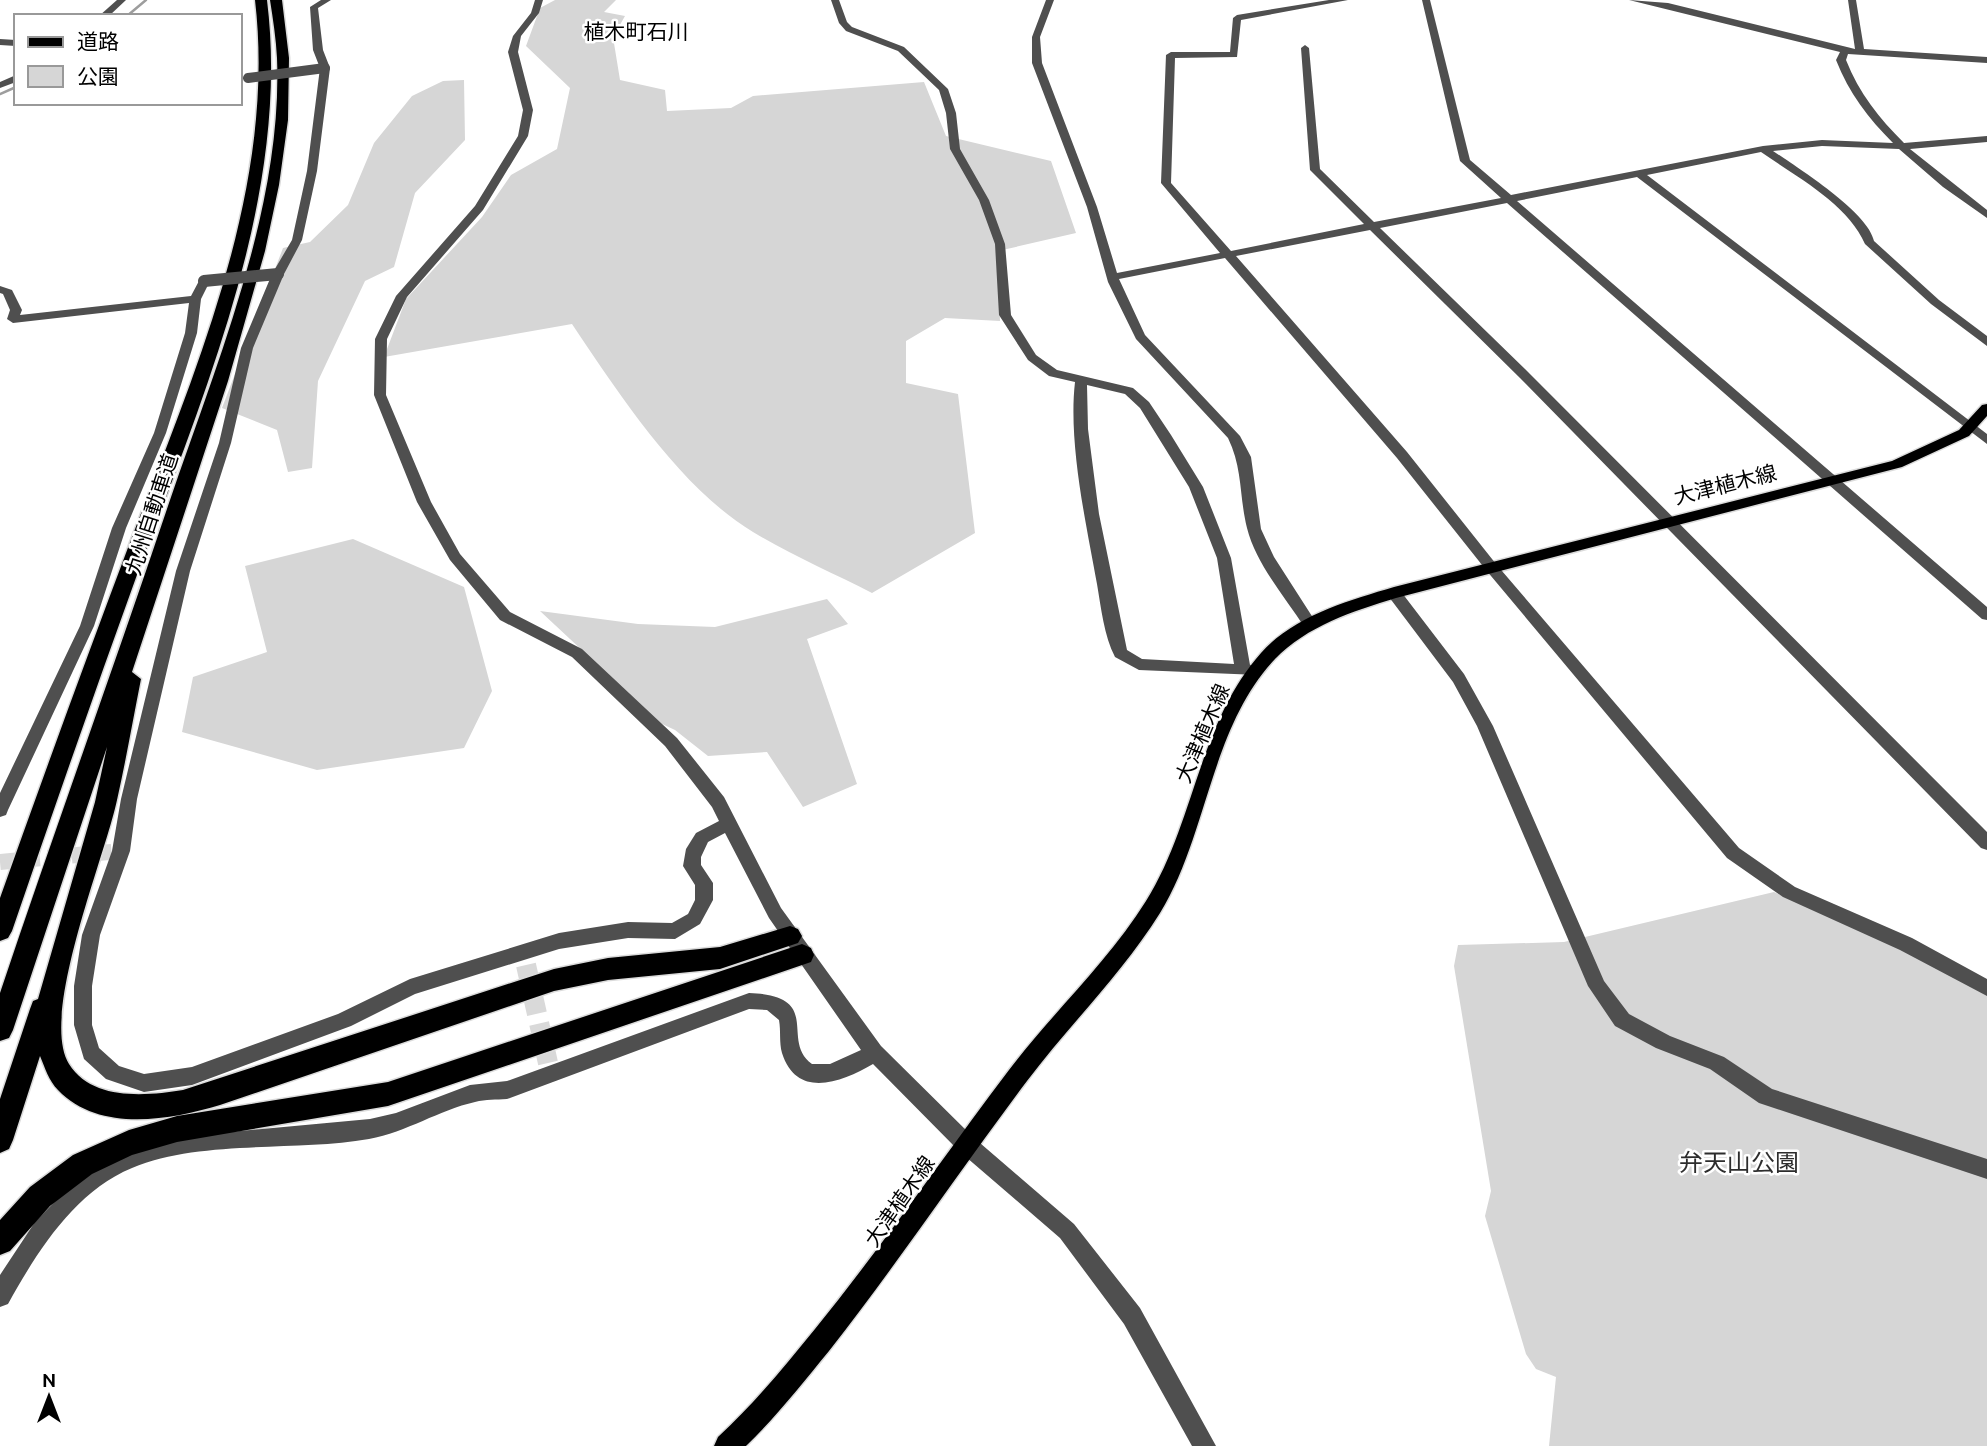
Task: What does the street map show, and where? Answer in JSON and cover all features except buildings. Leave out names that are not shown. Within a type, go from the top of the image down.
[{"type":"highway","name":"九州自動車道","points":[[0,931],[69,733],[194,394],[245,227],[260,151],[268,81],[267,35],[261,0]]},
{"type":"highway","name":"九州自動車道","points":[[0,1030],[62,840],[146,604],[256,255],[275,161],[283,101],[285,69],[276,0]]},
{"type":"highway","points":[[0,1140],[70,924],[106,802],[146,604]]},
{"type":"highway","points":[[0,889],[37,796],[69,733]]},
{"type":"highway","points":[[70,924],[49,1011],[48,1034],[52,1055],[61,1074],[74,1088],[94,1098],[145,1107],[209,1094],[554,980],[608,969],[720,958],[796,945]]},
{"type":"highway","points":[[0,1241],[22,1213],[67,1174],[92,1157],[139,1137],[188,1125],[318,1110],[387,1094],[796,945]]},
{"type":"main road","name":"大津植木線","points":[[727,1446],[758,1419],[829,1332],[893,1250],[967,1144],[1058,1023],[1131,940],[1169,880],[1249,671],[1310,624],[1343,609],[1491,567],[1907,460],[1937,448],[1969,426],[1987,408]]},
{"type":"street","points":[[105,14],[122,0]]},
{"type":"street","points":[[327,0],[314,8],[318,50],[325,68],[312,172],[298,240],[278,274],[247,348],[225,443],[183,571],[129,799],[121,851],[90,935],[83,986],[83,1025],[91,1053],[113,1073],[144,1083],[192,1076],[344,1020],[410,987],[524,959],[559,941],[628,930],[675,931],[686,925],[700,911],[705,891],[692,866],[696,844],[710,830],[730,824]]},
{"type":"street","points":[[539,0],[535,13],[517,36],[513,52],[528,110],[523,136],[480,208],[402,296],[381,339],[380,395],[424,502],[455,556],[505,616],[577,653],[671,742],[718,802],[796,945],[874,1052],[967,1144],[1067,1231],[1132,1316],[1205,1446]]},
{"type":"street","points":[[835,0],[843,23],[849,29],[901,50],[943,89],[951,113],[955,149],[984,200],[1000,244],[1003,301],[1011,328],[1045,369],[1121,388],[1137,397],[1165,435],[1196,487],[1224,558],[1249,671],[1139,664],[1120,653],[1085,464],[1077,404],[1081,380]]},
{"type":"street","points":[[1050,0],[1036,37],[1037,63],[1092,207],[1113,277],[1140,336],[1234,436],[1244,457],[1254,529],[1267,558],[1310,624]]},
{"type":"street","points":[[1344,0],[1237,18],[1234,55],[1171,55],[1164,177],[1227,255],[1402,455],[1491,567],[1732,853],[1790,892],[1906,944],[1987,988]]},
{"type":"street","points":[[1426,0],[1465,162],[1987,615]]},
{"type":"street","points":[[1633,0],[1667,3],[1845,51],[1987,60]]},
{"type":"street","points":[[1852,0],[1860,53]]},
{"type":"street","points":[[1305,48],[1315,170],[1670,522],[1987,843]]},
{"type":"street","points":[[1845,51],[1841,60],[1853,90],[1888,133],[1987,215]]},
{"type":"street","points":[[244,79],[325,68]]},
{"type":"street","points":[[1113,277],[1508,197],[1763,149],[1822,143],[1905,146],[1987,139]]},
{"type":"street","points":[[1763,149],[1828,194],[1867,233],[1869,242],[1935,302],[1987,342]]},
{"type":"street","points":[[1637,172],[1987,440]]},
{"type":"street","points":[[0,810],[88,626],[119,528],[160,433],[191,332],[195,299],[204,281],[278,274]]},
{"type":"street","points":[[0,289],[8,292],[16,310],[13,319],[195,299]]},
{"type":"street","points":[[1394,593],[1459,678],[1485,726],[1597,986],[1622,1020],[1662,1042],[1717,1063],[1766,1096],[1987,1169]]},
{"type":"street","points":[[0,1296],[24,1251],[61,1207],[100,1175],[146,1153],[189,1144],[372,1129],[417,1116],[472,1093],[507,1090],[550,1068],[749,1001],[771,1002],[787,1015],[792,1054],[808,1070],[821,1075],[835,1073],[852,1067],[874,1052]]},
{"type":"green space","points":[[555,0],[616,0],[604,12],[625,16],[613,37],[620,80],[665,90],[667,111],[731,108],[753,96],[924,82],[946,136],[1051,161],[1076,233],[998,251],[1000,321],[945,318],[906,341],[906,383],[958,394],[975,533],[872,593],[753,532],[701,491],[653,438],[572,324],[384,357],[406,299],[482,217],[511,175],[557,149],[570,88],[526,46],[540,8]]},
{"type":"green space","points":[[464,80],[465,140],[415,193],[394,267],[365,281],[318,381],[312,468],[288,472],[277,430],[222,408],[283,248],[310,242],[348,205],[374,143],[412,96],[443,81]]},
{"type":"green space","points":[[353,539],[464,587],[492,691],[464,748],[317,770],[182,732],[193,677],[267,652],[245,566]]},
{"type":"green space","points":[[827,599],[848,624],[807,639],[857,784],[803,807],[767,752],[708,756],[675,730],[660,723],[540,611],[638,624],[715,627]]},
{"type":"green space","name":"弁天山公園","points":[[1774,892],[1904,950],[1987,994],[1987,1446],[1549,1446],[1556,1377],[1536,1369],[1526,1354],[1485,1216],[1491,1191],[1454,966],[1458,945],[1564,942]]},
{"type":"waterway","points":[[129,14],[146,0]]},
{"type":"waterway","points":[[0,94],[14,88]]},
{"type":"tunnel","points":[[0,862],[121,851]]},
{"type":"tunnel","points":[[526,965],[548,1063]]},
{"type":"district","name":"植木町石川","points":[[636,31]]}]
